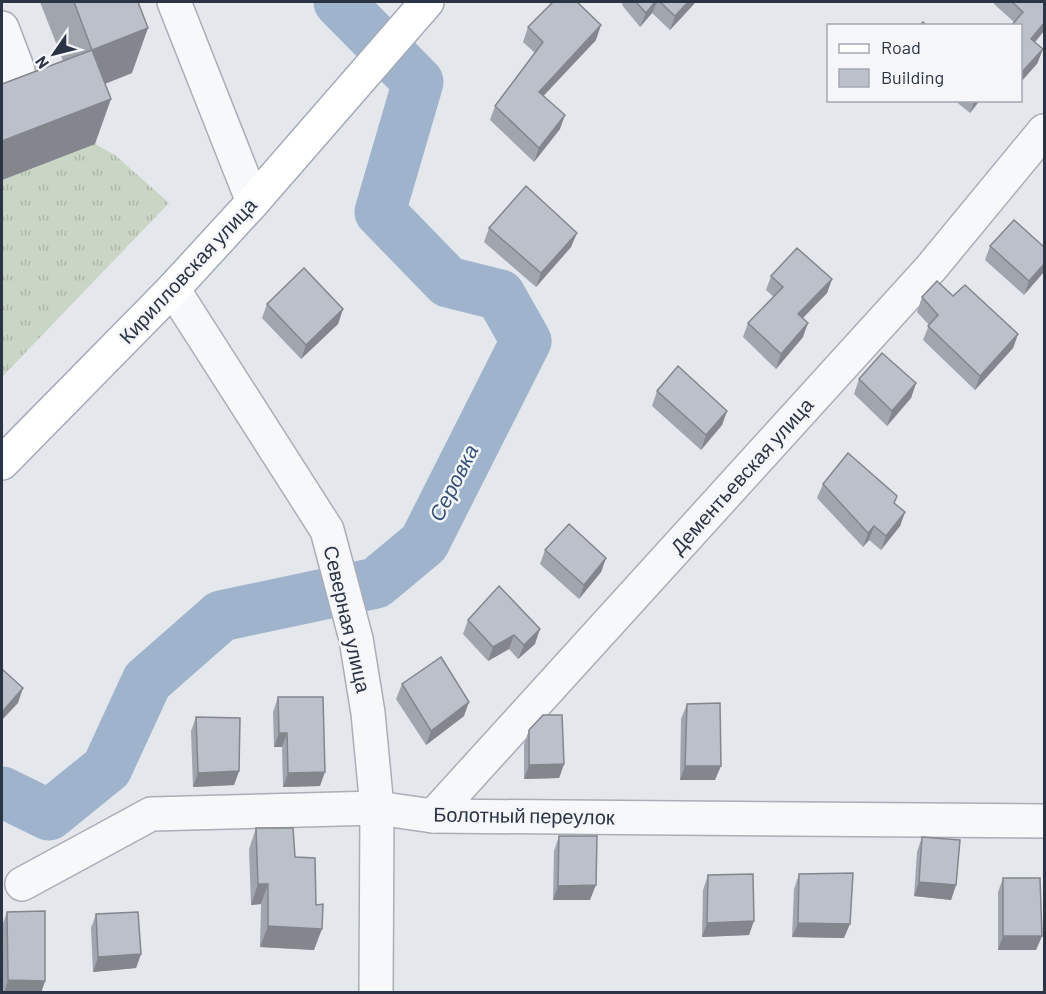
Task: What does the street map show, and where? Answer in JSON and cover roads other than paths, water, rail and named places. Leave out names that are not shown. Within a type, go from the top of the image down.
[{"type":"main road","name":"Кирилловская улица","points":[[2,463],[173,289],[253,202],[420,10]]},
{"type":"street","points":[[174,2],[253,202]]},
{"type":"street","points":[[2,28],[18,70],[2,81]]},
{"type":"street","name":"Дементьевская улица","points":[[433,816],[932,268],[1044,131]]},
{"type":"street","name":"Северная улица","points":[[173,289],[327,530],[356,639],[368,713],[377,808],[376,993]]},
{"type":"street","name":"Болотный переулок","points":[[22,884],[151,814],[377,808],[433,816],[1044,821]]},
{"type":"waterway","name":"Серовка","points":[[2,792],[49,815],[107,768],[147,681],[221,616],[376,583],[424,543],[526,341],[500,295],[448,282],[380,212],[418,82],[339,2]]}]
